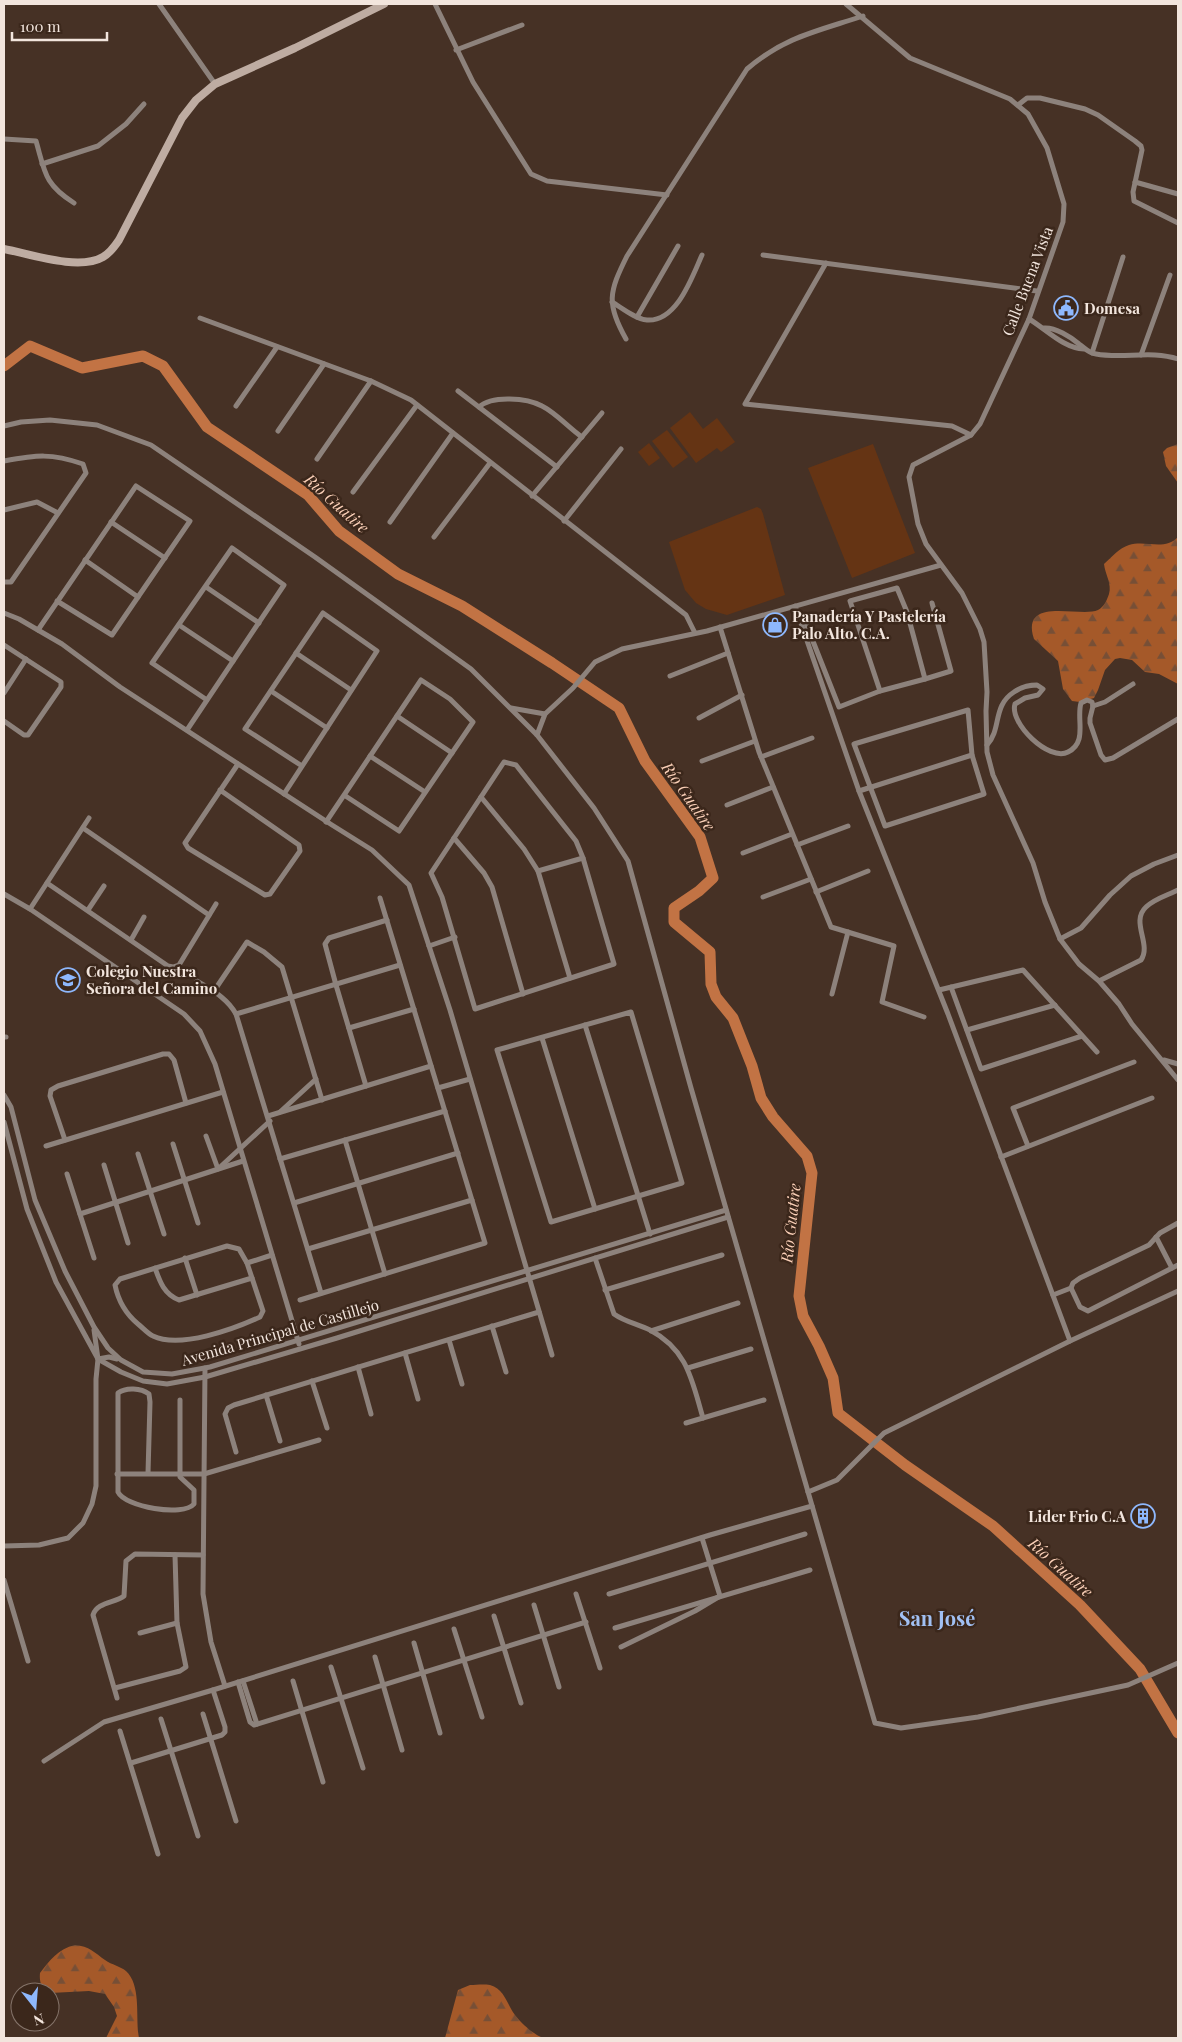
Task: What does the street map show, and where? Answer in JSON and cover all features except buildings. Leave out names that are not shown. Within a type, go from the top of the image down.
[{"type":"main road","points":[[4,249],[70,262],[90,262],[105,256],[119,240],[182,118],[196,100],[215,84],[295,48],[384,4]]},
{"type":"street","points":[[159,4],[215,84]]},
{"type":"street","points":[[435,4],[473,82],[531,174],[548,182],[667,195]]},
{"type":"street","name":"Calle Buena Vista","points":[[846,4],[863,16],[910,58],[1010,99],[1028,114],[1047,148],[1064,204],[1063,222],[1037,291],[1029,319],[980,424],[971,435],[913,465],[909,477],[918,524],[926,544],[941,565],[951,575],[980,629],[984,642],[987,692],[987,745],[993,776],[1033,863],[1045,902],[1060,939],[1079,964],[1099,981],[1119,1004],[1132,1024],[1178,1080]]},
{"type":"street","points":[[626,339],[617,324],[612,302],[615,280],[623,264],[747,69],[764,54],[785,42],[863,16]]},
{"type":"street","points":[[456,50],[522,25]]},
{"type":"street","points":[[1018,105],[1027,98],[1040,98],[1085,109],[1098,115],[1141,146],[1142,150],[1132,198],[1134,202],[1178,222]]},
{"type":"street","points":[[42,164],[98,146],[126,124],[144,104]]},
{"type":"street","points":[[4,139],[36,141],[46,178],[58,193],[74,203]]},
{"type":"street","points":[[1135,182],[1178,194]]},
{"type":"street","points":[[637,317],[678,246]]},
{"type":"street","points":[[612,302],[637,317],[648,320],[663,315],[674,308],[682,298],[702,255]]},
{"type":"street","points":[[763,255],[1037,291]]},
{"type":"street","points":[[1092,353],[1123,257]]},
{"type":"street","points":[[826,263],[744,404],[952,426],[971,435]]},
{"type":"street","points":[[1140,355],[1170,275]]},
{"type":"street","points":[[200,318],[372,381],[417,405],[686,616],[695,633]]},
{"type":"street","points":[[1029,319],[1044,328],[1052,336],[1092,353],[1164,356],[1178,359]]},
{"type":"street","points":[[236,406],[277,347]]},
{"type":"street","points":[[278,431],[324,364]]},
{"type":"street","points":[[317,459],[372,381]]},
{"type":"street","points":[[458,391],[557,467]]},
{"type":"street","points":[[479,407],[489,400],[500,399],[542,406],[582,437]]},
{"type":"street","points":[[352,492],[417,405]]},
{"type":"street","points":[[532,496],[602,413]]},
{"type":"street","points":[[4,426],[21,422],[50,420],[97,425],[151,445],[315,557],[471,669],[537,735],[594,808],[628,860],[728,1217],[876,1723],[901,1728],[978,1717],[1135,1682],[1178,1663]]},
{"type":"street","points":[[390,522],[452,433]]},
{"type":"street","points":[[564,521],[621,448]]},
{"type":"street","points":[[4,461],[38,455],[54,455],[83,464],[86,473],[11,582],[4,582]]},
{"type":"street","points":[[434,537],[490,463]]},
{"type":"street","points":[[38,630],[57,601],[136,486],[190,521],[112,635],[57,601]]},
{"type":"street","points":[[4,510],[37,502],[58,513]]},
{"type":"street","points":[[111,522],[165,558]]},
{"type":"street","points":[[187,730],[284,585],[232,548],[152,663],[207,700]]},
{"type":"street","points":[[85,560],[138,597]]},
{"type":"street","points":[[537,735],[545,714],[573,688],[595,662],[622,649],[720,627],[941,565]]},
{"type":"street","points":[[206,587],[258,623]]},
{"type":"street","points":[[850,601],[897,588],[907,612],[925,679]]},
{"type":"street","points":[[846,591],[880,691]]},
{"type":"street","points":[[804,616],[839,707],[880,691],[951,671],[932,603]]},
{"type":"street","points":[[794,606],[859,791],[939,990],[1070,1341]]},
{"type":"street","points":[[4,613],[19,618],[62,644],[120,687],[372,850],[409,885],[470,1079],[552,1355]]},
{"type":"street","points":[[284,794],[376,651],[323,613],[246,729],[302,766]]},
{"type":"street","points":[[179,625],[233,661]]},
{"type":"street","points":[[720,627],[755,741],[831,927],[894,946],[882,1002],[924,1017]]},
{"type":"street","points":[[4,645],[61,682],[61,687],[28,735],[24,736],[4,721]]},
{"type":"street","points":[[296,653],[351,690]]},
{"type":"street","points":[[670,676],[728,653]]},
{"type":"street","points":[[4,693],[26,659]]},
{"type":"street","points":[[326,822],[344,794],[421,680],[450,699],[473,722],[399,831],[344,794]]},
{"type":"street","points":[[1093,706],[1105,702],[1133,684]]},
{"type":"street","points":[[987,745],[996,728],[1001,704],[1006,697],[1021,687],[1037,685],[1042,689],[1038,695],[1024,698],[1015,704],[1015,714],[1022,728],[1040,745],[1057,754],[1070,752],[1078,742],[1081,728],[1081,703],[1086,700],[1092,702],[1090,724],[1101,755],[1105,760],[1113,758],[1178,719]]},
{"type":"street","points":[[271,691],[327,728]]},
{"type":"street","points":[[699,718],[742,695]]},
{"type":"street","points":[[510,708],[545,714]]},
{"type":"street","points":[[968,710],[972,755],[984,794],[885,826],[854,744],[968,710]]},
{"type":"street","points":[[397,716],[452,753]]},
{"type":"street","points":[[761,757],[812,738]]},
{"type":"street","points":[[702,761],[755,741]]},
{"type":"street","points":[[859,791],[972,755]]},
{"type":"street","points":[[370,756],[425,792]]},
{"type":"street","points":[[504,762],[516,765],[576,841],[584,858],[614,964],[476,1009],[442,897],[431,873],[454,838],[504,762]]},
{"type":"street","points":[[220,790],[299,845],[300,851],[270,894],[265,895],[188,848],[185,843],[220,790],[238,764]]},
{"type":"street","points":[[727,805],[773,787]]},
{"type":"street","points":[[481,797],[524,849],[538,872],[570,978]]},
{"type":"street","points":[[30,909],[89,818]]},
{"type":"street","points":[[797,845],[848,826]]},
{"type":"street","points":[[83,828],[209,915]]},
{"type":"street","points":[[743,853],[792,834]]},
{"type":"street","points":[[454,838],[484,873],[492,887],[524,994]]},
{"type":"street","points":[[1060,939],[1081,928],[1110,895],[1131,876],[1154,864],[1178,855]]},
{"type":"street","points":[[538,872],[584,858]]},
{"type":"street","points":[[816,892],[868,872]]},
{"type":"street","points":[[763,897],[811,880]]},
{"type":"street","points":[[47,883],[168,966],[174,967],[179,965],[216,904]]},
{"type":"street","points":[[88,910],[104,886]]},
{"type":"street","points":[[1099,981],[1141,960],[1145,951],[1140,919],[1143,911],[1148,906],[1178,890]]},
{"type":"street","points":[[4,894],[30,909],[184,1014],[200,1031],[215,1064],[300,1349]]},
{"type":"street","points":[[300,1300],[485,1243],[380,898]]},
{"type":"street","points":[[131,940],[144,917]]},
{"type":"street","points":[[366,1086],[325,944],[329,938],[386,920]]},
{"type":"street","points":[[832,994],[848,932]]},
{"type":"street","points":[[429,946],[455,937]]},
{"type":"street","points":[[214,991],[247,942],[264,952],[282,967],[322,1100]]},
{"type":"street","points":[[236,1014],[400,965]]},
{"type":"street","points":[[939,990],[1023,970],[1097,1052]]},
{"type":"street","points":[[197,981],[214,991],[230,1004],[236,1014],[321,1293]]},
{"type":"street","points":[[951,987],[981,1069],[1082,1036]]},
{"type":"street","points":[[967,1030],[1055,1005]]},
{"type":"street","points":[[349,1028],[414,1009]]},
{"type":"street","points":[[631,1012],[682,1183],[551,1222],[497,1050],[542,1038],[631,1012]]},
{"type":"street","points":[[585,1025],[650,1234]]},
{"type":"street","points":[[542,1038],[595,1209]]},
{"type":"street","points":[[65,1140],[50,1096],[51,1090],[58,1086],[163,1054],[169,1054],[174,1060],[186,1103]]},
{"type":"street","points":[[1161,1059],[1178,1064]]},
{"type":"street","points":[[1028,1146],[1013,1108],[1134,1062]]},
{"type":"street","points":[[279,1113],[431,1066]]},
{"type":"street","points":[[218,1169],[269,1119],[279,1113],[316,1079]]},
{"type":"street","points":[[438,1088],[470,1079]]},
{"type":"street","points":[[46,1146],[223,1092]]},
{"type":"street","name":"Avenida Principal de Castillejo","points":[[4,1095],[12,1107],[35,1200],[65,1271],[94,1327],[108,1348],[121,1360],[143,1372],[172,1374],[204,1368],[726,1210]]},
{"type":"street","points":[[1002,1156],[1152,1098]]},
{"type":"street","points":[[280,1159],[445,1111]]},
{"type":"street","points":[[4,1122],[27,1209],[53,1273],[98,1359]]},
{"type":"street","points":[[206,1136],[218,1169]]},
{"type":"street","points":[[345,1140],[385,1274]]},
{"type":"street","points":[[173,1144],[198,1223]]},
{"type":"street","points":[[294,1203],[458,1153]]},
{"type":"street","points":[[138,1154],[164,1234]]},
{"type":"street","points":[[80,1214],[243,1161]]},
{"type":"street","points":[[104,1165],[128,1243]]},
{"type":"street","points":[[66,1174],[94,1258]]},
{"type":"street","points":[[308,1249],[472,1200]]},
{"type":"street","name":"Avenida Principal de Castillejo","points":[[98,1359],[121,1372],[143,1381],[167,1384],[204,1377],[728,1217]]},
{"type":"street","points":[[1053,1295],[1071,1288],[1073,1283],[1080,1278],[1149,1245],[1160,1233],[1178,1223]]},
{"type":"street","points":[[1156,1237],[1172,1268]]},
{"type":"street","points":[[227,1246],[238,1249],[247,1263],[263,1311],[260,1317],[188,1341],[171,1341],[152,1336],[133,1319],[118,1298],[115,1285],[120,1279],[227,1246]]},
{"type":"street","points":[[605,1290],[722,1255]]},
{"type":"street","points":[[247,1263],[272,1256]]},
{"type":"street","points":[[185,1258],[197,1295]]},
{"type":"street","points":[[595,1258],[614,1314],[651,1331],[672,1346],[688,1368],[702,1418]]},
{"type":"street","points":[[1071,1288],[1080,1307],[1088,1311],[1178,1265]]},
{"type":"street","points":[[155,1268],[163,1288],[173,1298],[179,1300],[252,1278]]},
{"type":"street","points":[[808,1492],[837,1480],[884,1433],[1070,1341],[1178,1291]]},
{"type":"street","points":[[651,1331],[738,1303]]},
{"type":"street","points":[[236,1452],[225,1414],[228,1408],[539,1312]]},
{"type":"street","points":[[492,1326],[506,1372]]},
{"type":"street","points":[[4,1545],[39,1545],[68,1538],[83,1523],[92,1504],[96,1486],[96,1378],[98,1359],[94,1327]]},
{"type":"street","points":[[449,1340],[462,1384]]},
{"type":"street","points":[[688,1368],[751,1349]]},
{"type":"street","points":[[405,1353],[418,1399]]},
{"type":"street","points":[[98,1359],[112,1357],[121,1360]]},
{"type":"street","points":[[358,1367],[371,1414]]},
{"type":"street","points":[[204,1368],[203,1594],[206,1622],[225,1686]]},
{"type":"street","points":[[312,1381],[327,1428]]},
{"type":"street","points":[[148,1474],[150,1398],[145,1391],[124,1389],[118,1393],[118,1492],[123,1498],[152,1509],[186,1509],[194,1504],[194,1490],[181,1480],[180,1473],[180,1400]]},
{"type":"street","points":[[266,1395],[280,1441]]},
{"type":"street","points":[[686,1423],[764,1400]]},
{"type":"street","points":[[117,1474],[204,1474],[319,1440]]},
{"type":"street","points":[[44,1762],[104,1722],[241,1682],[702,1538],[812,1506]]},
{"type":"street","points":[[609,1594],[805,1534]]},
{"type":"street","points":[[702,1538],[720,1596]]},
{"type":"street","points":[[118,1698],[93,1615],[94,1610],[124,1596],[126,1561],[129,1557],[135,1554],[203,1555]]},
{"type":"street","points":[[115,1688],[184,1670],[187,1664],[177,1623],[175,1555]]},
{"type":"street","points":[[615,1628],[810,1570]]},
{"type":"street","points":[[4,1580],[28,1661]]},
{"type":"street","points":[[576,1594],[600,1668]]},
{"type":"street","points":[[621,1647],[695,1611],[720,1596]]},
{"type":"street","points":[[534,1605],[559,1687]]},
{"type":"street","points":[[494,1616],[521,1703]]},
{"type":"street","points":[[241,1682],[257,1724],[586,1622]]},
{"type":"street","points":[[140,1633],[177,1623]]},
{"type":"street","points":[[454,1629],[482,1718]]},
{"type":"street","points":[[414,1643],[440,1733]]},
{"type":"street","points":[[375,1657],[402,1750]]},
{"type":"street","points":[[332,1667],[363,1768]]},
{"type":"street","points":[[293,1681],[323,1782]]},
{"type":"street","points":[[131,1763],[222,1735],[225,1732],[225,1727],[213,1690]]},
{"type":"street","points":[[203,1714],[236,1821]]},
{"type":"street","points":[[161,1719],[198,1836]]},
{"type":"street","points":[[120,1731],[158,1854]]},
{"type":"shaded area","points":[[690,412],[703,429],[717,418],[735,442],[721,452],[717,448],[696,463],[670,428]]},
{"type":"shaded area","points":[[667,430],[688,457],[673,468],[652,441]]},
{"type":"shaded area","points":[[649,443],[660,458],[649,466],[638,452]]},
{"type":"shaded area","points":[[873,444],[915,553],[852,578],[808,468]]},
{"type":"shaded area","points":[[757,507],[761,509],[763,514],[785,595],[727,615],[706,609],[696,603],[685,590],[669,542]]},
{"type":"green space","points":[[1178,444],[1178,483],[1166,466],[1163,452],[1167,448]]},
{"type":"green space","points":[[1178,537],[1178,684],[1159,674],[1145,672],[1132,660],[1120,658],[1115,659],[1105,670],[1094,698],[1080,702],[1072,701],[1063,689],[1058,661],[1034,639],[1032,625],[1036,617],[1043,613],[1054,611],[1090,612],[1098,610],[1105,603],[1110,590],[1104,564],[1116,553],[1129,545],[1161,544],[1173,541]]},
{"type":"green space","points":[[75,1945],[92,1950],[108,1962],[124,1969],[131,1977],[136,1994],[139,2038],[106,2038],[117,2016],[114,2007],[105,1994],[89,1991],[60,1992],[60,1982],[41,1982],[40,1973],[51,1959]]},
{"type":"green space","points":[[470,1985],[490,1985],[495,1987],[521,2022],[543,2038],[445,2038],[458,1990]]},
{"type":"waterway","name":"Río Guatire","points":[[4,366],[30,346],[82,368],[143,356],[163,366],[207,427],[308,495],[339,531],[398,574],[462,606],[619,708],[645,761],[700,837],[713,878],[699,891],[674,908],[674,922],[710,952],[711,984],[716,997],[733,1018],[752,1066],[761,1098],[773,1117],[807,1156],[812,1173],[799,1296],[803,1316],[833,1378],[838,1413],[905,1465],[993,1526],[1080,1605],[1140,1669],[1178,1733]]},
{"type":"place","name":"Domesa","points":[[1066,308]]},
{"type":"place","name":"Panadería Y Pastelería Palo Alto. C.A.","points":[[775,625]]},
{"type":"place","name":"Colegio Nuestra Señora del Camino","points":[[68,980]]},
{"type":"place","name":"Lider Frio C.A","points":[[1143,1516]]},
{"type":"district","name":"San José","points":[[937,1617]]}]
